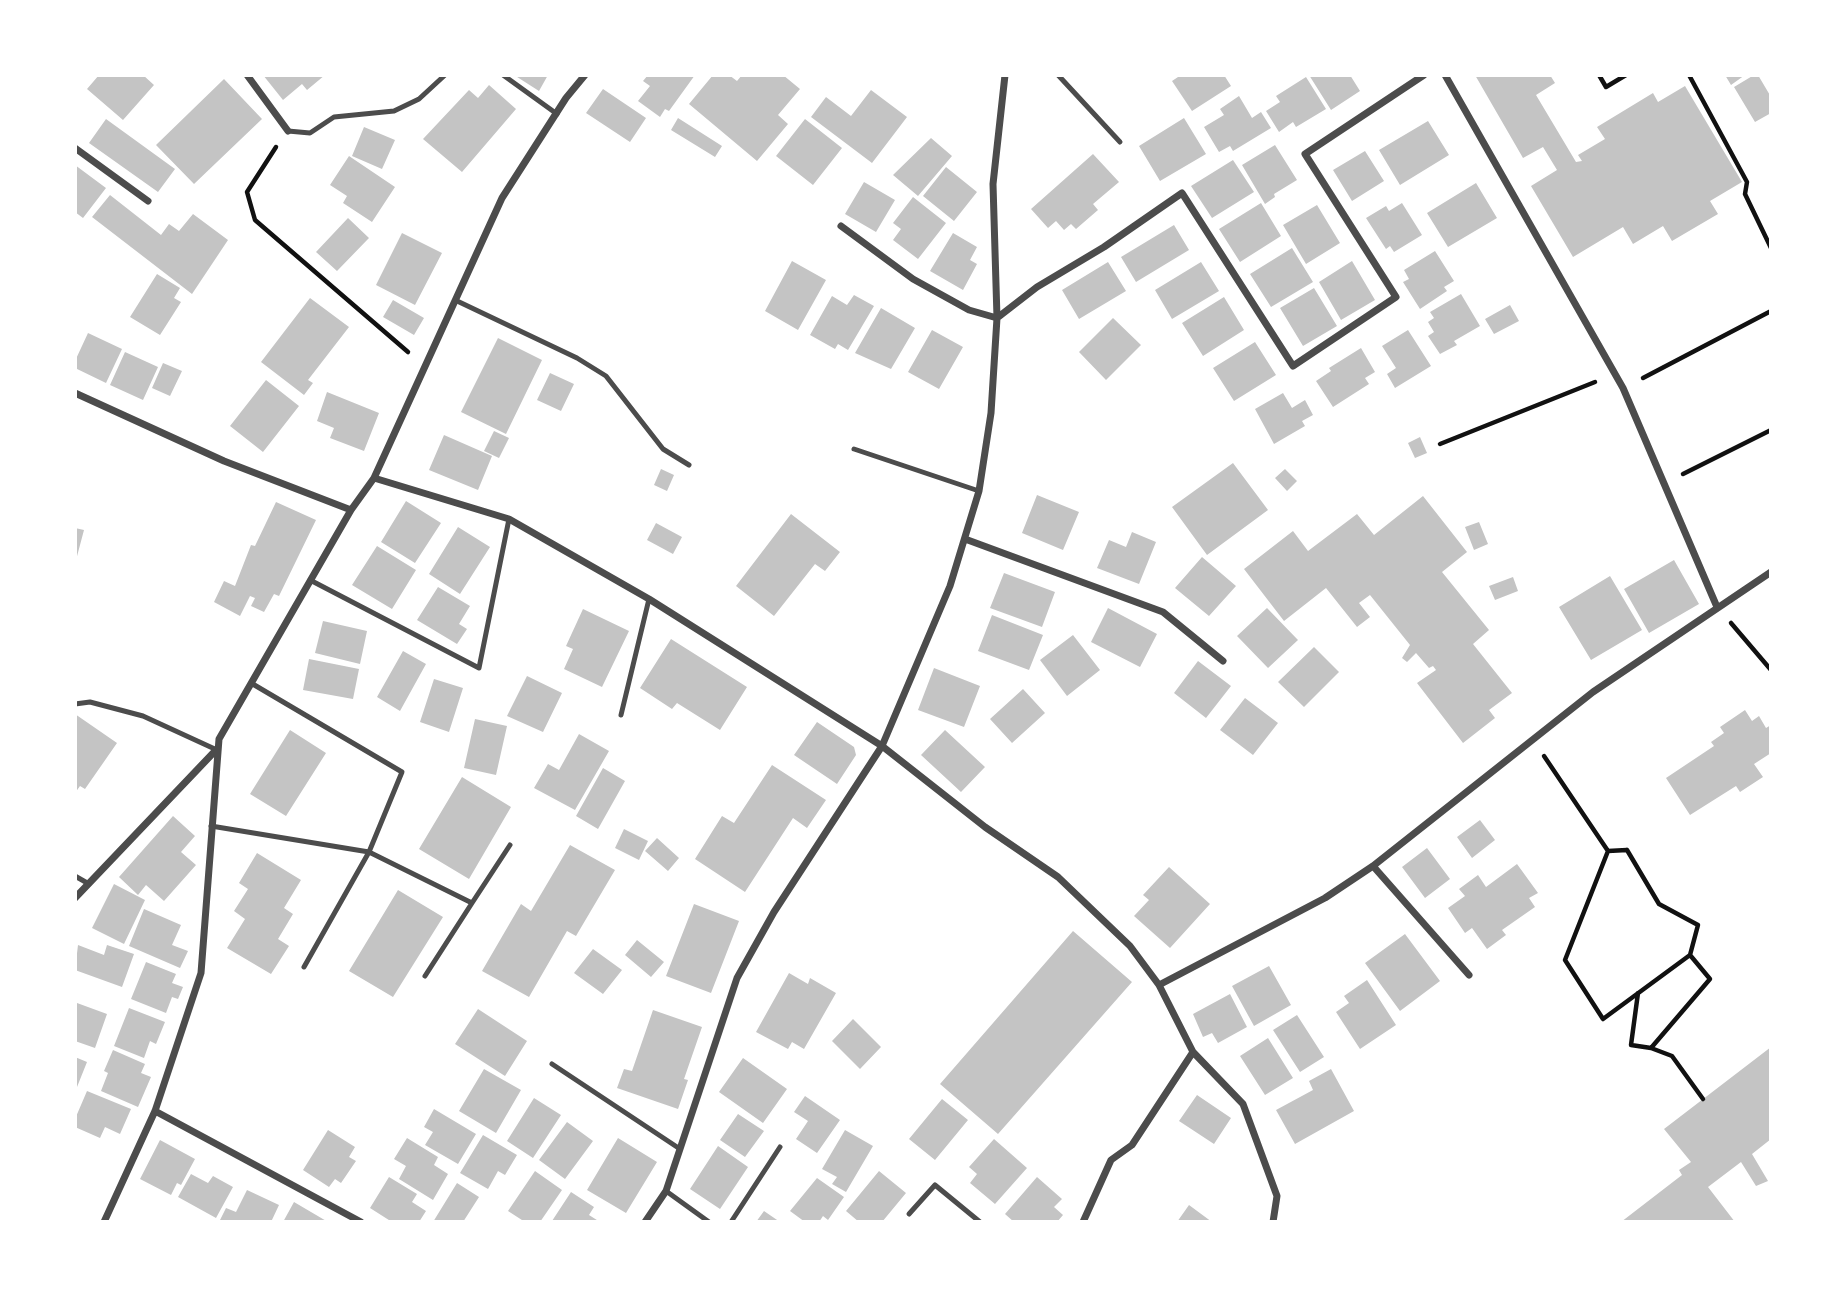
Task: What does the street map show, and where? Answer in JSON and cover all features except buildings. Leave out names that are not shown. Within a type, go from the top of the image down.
[{"type":"street","points":[[247,75],[288,131]]},
{"type":"street","points":[[104,1222],[155,1111],[201,973],[219,739],[351,510],[374,478],[502,198],[585,75]]},
{"type":"street","points":[[645,1222],[666,1191],[737,978],[774,912],[882,746],[950,586],[965,539],[979,491],[991,413],[997,318],[993,184],[1005,75]]},
{"type":"street","points":[[997,318],[1037,287],[1104,247],[1182,193],[1293,366],[1396,297],[1305,154],[1424,75]]},
{"type":"street","points":[[1445,75],[1623,388],[1717,607]]},
{"type":"street","points":[[75,148],[148,201]]},
{"type":"street","points":[[841,226],[913,279],[969,310],[997,318]]},
{"type":"street","points":[[75,393],[224,461],[351,510]]},
{"type":"street","points":[[374,478],[509,519],[649,599],[882,746],[985,827],[1058,877],[1130,946],[1159,985],[1193,1052],[1243,1104],[1277,1196],[1273,1222]]},
{"type":"street","points":[[965,539],[1164,612],[1223,661]]},
{"type":"street","points":[[1159,985],[1325,898],[1373,866],[1532,738],[1771,572]]},
{"type":"street","points":[[75,898],[217,750]]},
{"type":"street","points":[[1373,866],[1469,975]]},
{"type":"street","points":[[1083,1222],[1111,1160],[1132,1145],[1193,1052]]},
{"type":"street","points":[[155,1111],[361,1222]]},
{"type":"lane","points":[[288,131],[310,133],[334,117],[394,111],[419,99],[445,75]]},
{"type":"lane","points":[[503,75],[557,114]]},
{"type":"lane","points":[[1058,75],[1120,142]]},
{"type":"lane","points":[[455,300],[577,358],[606,376],[663,449],[689,465]]},
{"type":"lane","points":[[854,449],[979,491]]},
{"type":"lane","points":[[310,580],[479,668],[509,519]]},
{"type":"lane","points":[[621,715],[649,599]]},
{"type":"lane","points":[[251,683],[402,772],[369,852],[304,967]]},
{"type":"lane","points":[[75,704],[90,702],[143,716],[217,750]]},
{"type":"lane","points":[[211,826],[369,852],[472,902]]},
{"type":"lane","points":[[425,976],[510,845]]},
{"type":"lane","points":[[75,876],[89,884]]},
{"type":"lane","points":[[552,1064],[680,1149]]},
{"type":"lane","points":[[731,1222],[780,1147]]},
{"type":"lane","points":[[909,1214],[935,1185],[980,1222]]},
{"type":"lane","points":[[666,1191],[709,1222]]},
{"type":"path","points":[[1599,75],[1606,87],[1626,75]]},
{"type":"path","points":[[1689,75],[1747,182],[1745,194],[1771,248]]},
{"type":"path","points":[[288,131],[247,192],[255,220],[425,366]]},
{"type":"path","points":[[1623,388],[1771,311]]},
{"type":"path","points":[[1440,444],[1615,373]]},
{"type":"path","points":[[1663,484],[1771,430]]},
{"type":"path","points":[[1717,607],[1771,670]]},
{"type":"path","points":[[1532,738],[1608,851]]},
{"type":"path","points":[[1627,850],[1659,904],[1698,925],[1690,955],[1603,1018],[1565,960],[1608,851],[1627,850]]},
{"type":"path","points":[[1651,1048],[1710,979],[1690,955]]},
{"type":"path","points":[[1639,993],[1631,1045],[1651,1048],[1672,1056],[1703,1099]]}]
